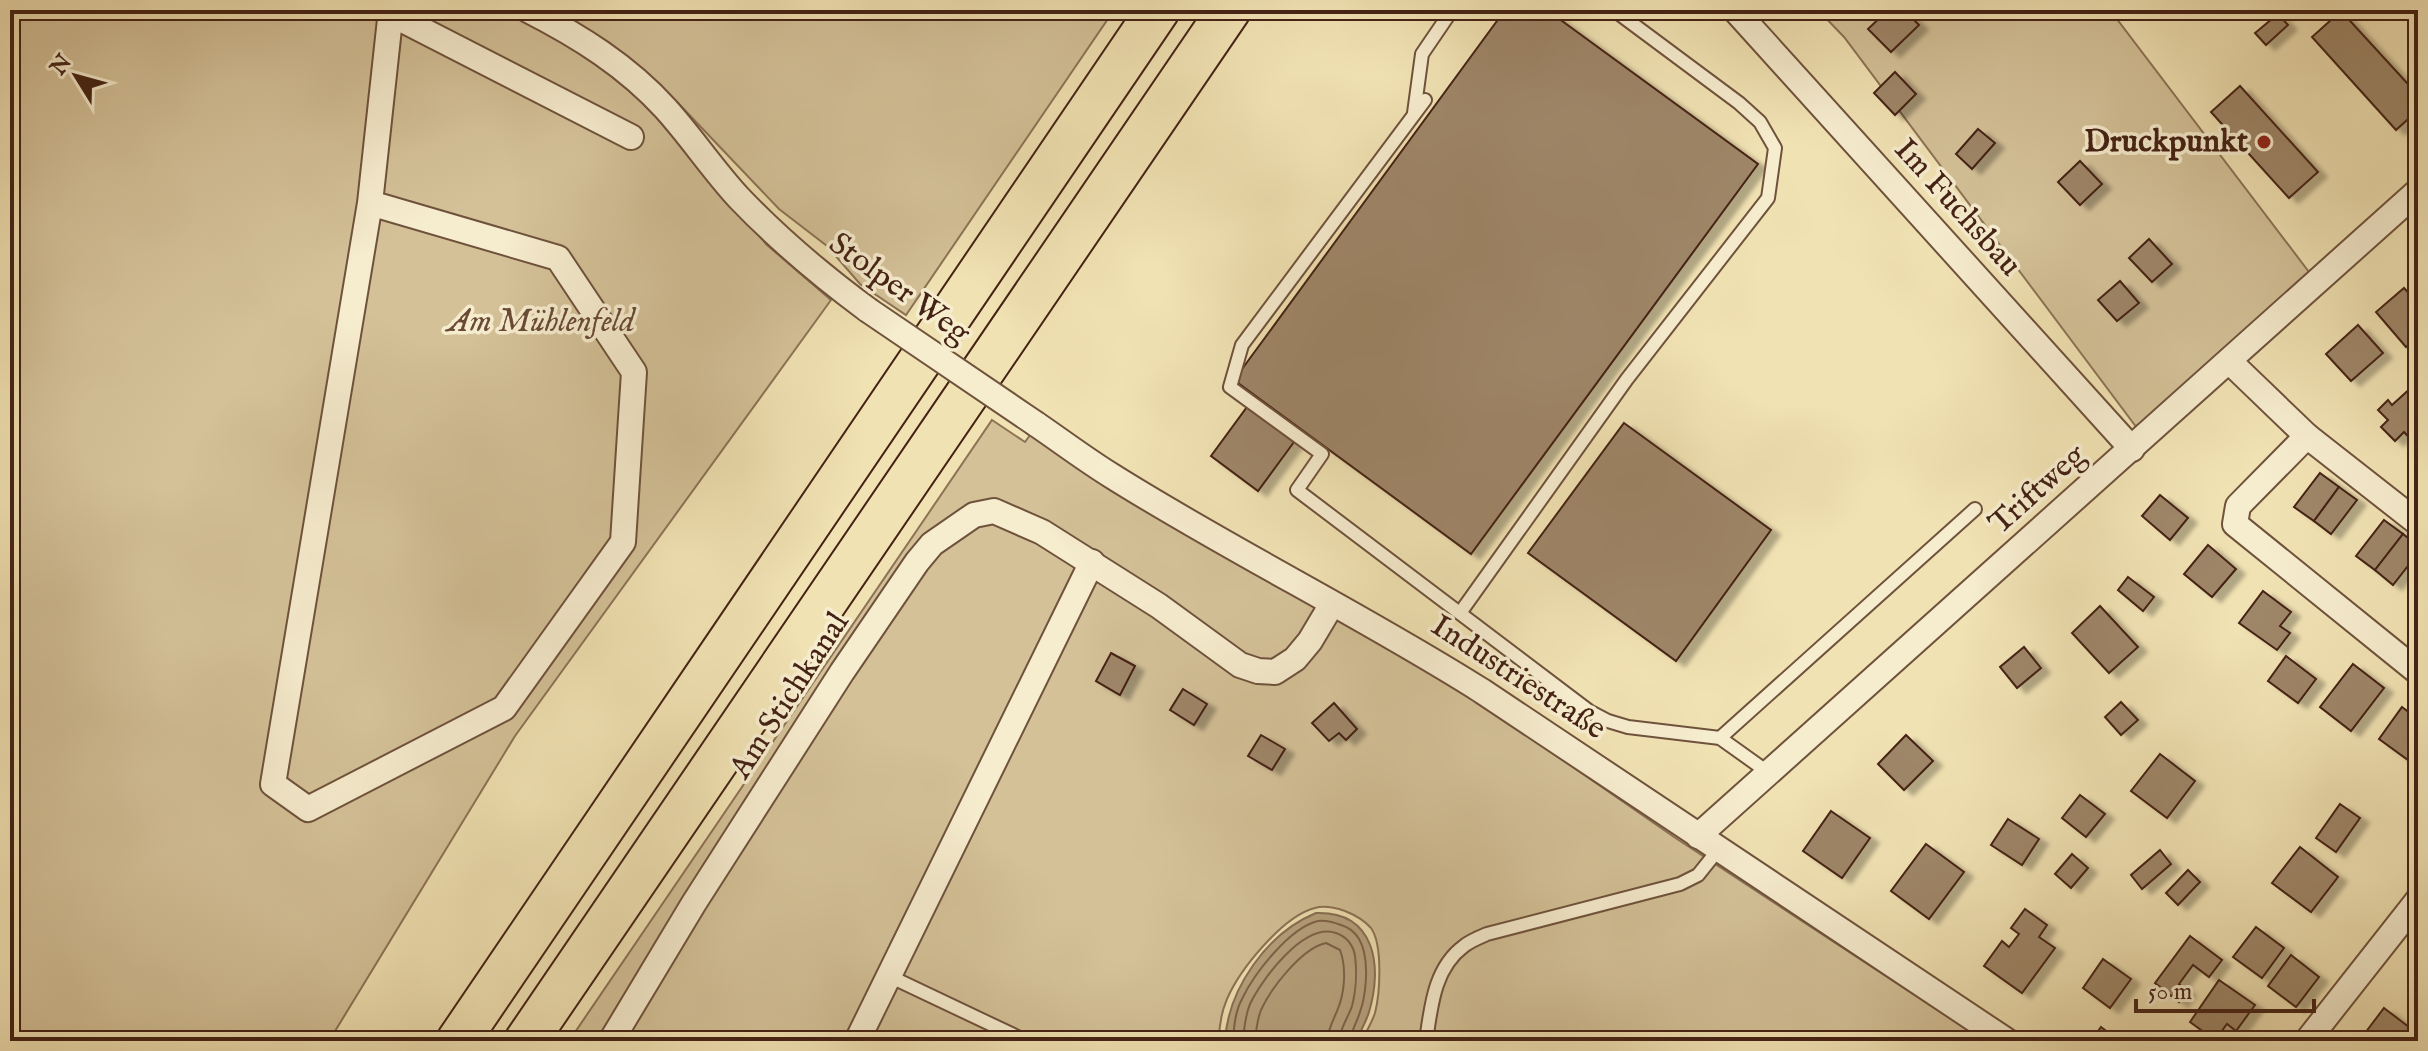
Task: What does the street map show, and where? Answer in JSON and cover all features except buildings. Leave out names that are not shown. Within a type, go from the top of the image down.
[{"type":"highway","points":[[458,1041],[1158,10]]},
{"type":"highway","points":[[526,1041],[897,492],[1229,10]]},
{"type":"street","name":"Stolper Weg","points":[[528,10],[597,49],[642,85],[665,108],[719,176],[770,230],[868,310],[1110,475],[1275,571]]},
{"type":"street","name":"Im Fuchsbau","points":[[1735,10],[2132,449]]},
{"type":"street","points":[[370,203],[558,258],[634,372],[623,542],[504,708],[308,809],[273,784],[370,203],[391,12],[631,137]]},
{"type":"street","name":"Triftweg","points":[[1698,836],[2418,191]]},
{"type":"street","points":[[2229,361],[2307,436],[2418,523]]},
{"type":"street","points":[[2307,436],[2238,506],[2235,524],[2418,672]]},
{"type":"street","name":"Am Stichkanal","points":[[611,1041],[694,903],[842,672],[917,562],[932,544],[974,515],[994,511],[1042,532],[1159,606],[1240,665],[1258,671],[1275,672],[1295,659],[1332,604]]},
{"type":"street","points":[[857,1041],[1092,562]]},
{"type":"street","name":"Industriestraße","points":[[1275,571],[1447,668],[2007,1041]]},
{"type":"street","points":[[2307,1041],[2418,900]]},
{"type":"lane","points":[[1414,116],[1422,54],[1452,10]]},
{"type":"lane","points":[[1460,613],[1627,379],[1768,198],[1775,148],[1760,122],[1614,10]]},
{"type":"lane","points":[[1425,100],[1242,345],[1230,387],[1322,454],[1297,490],[1589,711],[1628,727],[1720,738],[1769,773]]},
{"type":"lane","points":[[1720,738],[1975,509]]},
{"type":"lane","points":[[1426,1041],[1435,988],[1445,966],[1464,946],[1487,934],[1680,884],[1698,875],[1718,850]]},
{"type":"lane","points":[[889,976],[1026,1041]]},
{"type":"green space","name":"Am Mühlenfeld","points":[[10,10],[1114,10],[906,315],[860,284],[827,246],[779,209],[677,102],[658,119],[767,245],[831,300],[515,736],[329,1041],[10,1041]]},
{"type":"green space","points":[[1818,10],[2110,10],[2309,272],[2137,428],[1844,37]]},
{"type":"green space","points":[[992,420],[1025,442],[1033,431],[1410,654],[1674,837],[1985,1041],[1362,1041],[1375,1013],[1378,994],[1379,957],[1375,936],[1371,928],[1356,916],[1323,907],[1290,921],[1252,959],[1227,999],[1219,1041],[569,1041]]},
{"type":"water","points":[[1316,913],[1336,915],[1351,921],[1370,944],[1374,960],[1373,994],[1368,1016],[1356,1041],[1225,1041],[1234,1002],[1253,965],[1282,934]]},
{"type":"place","name":"Druckpunkt","points":[[2264,142]]}]
